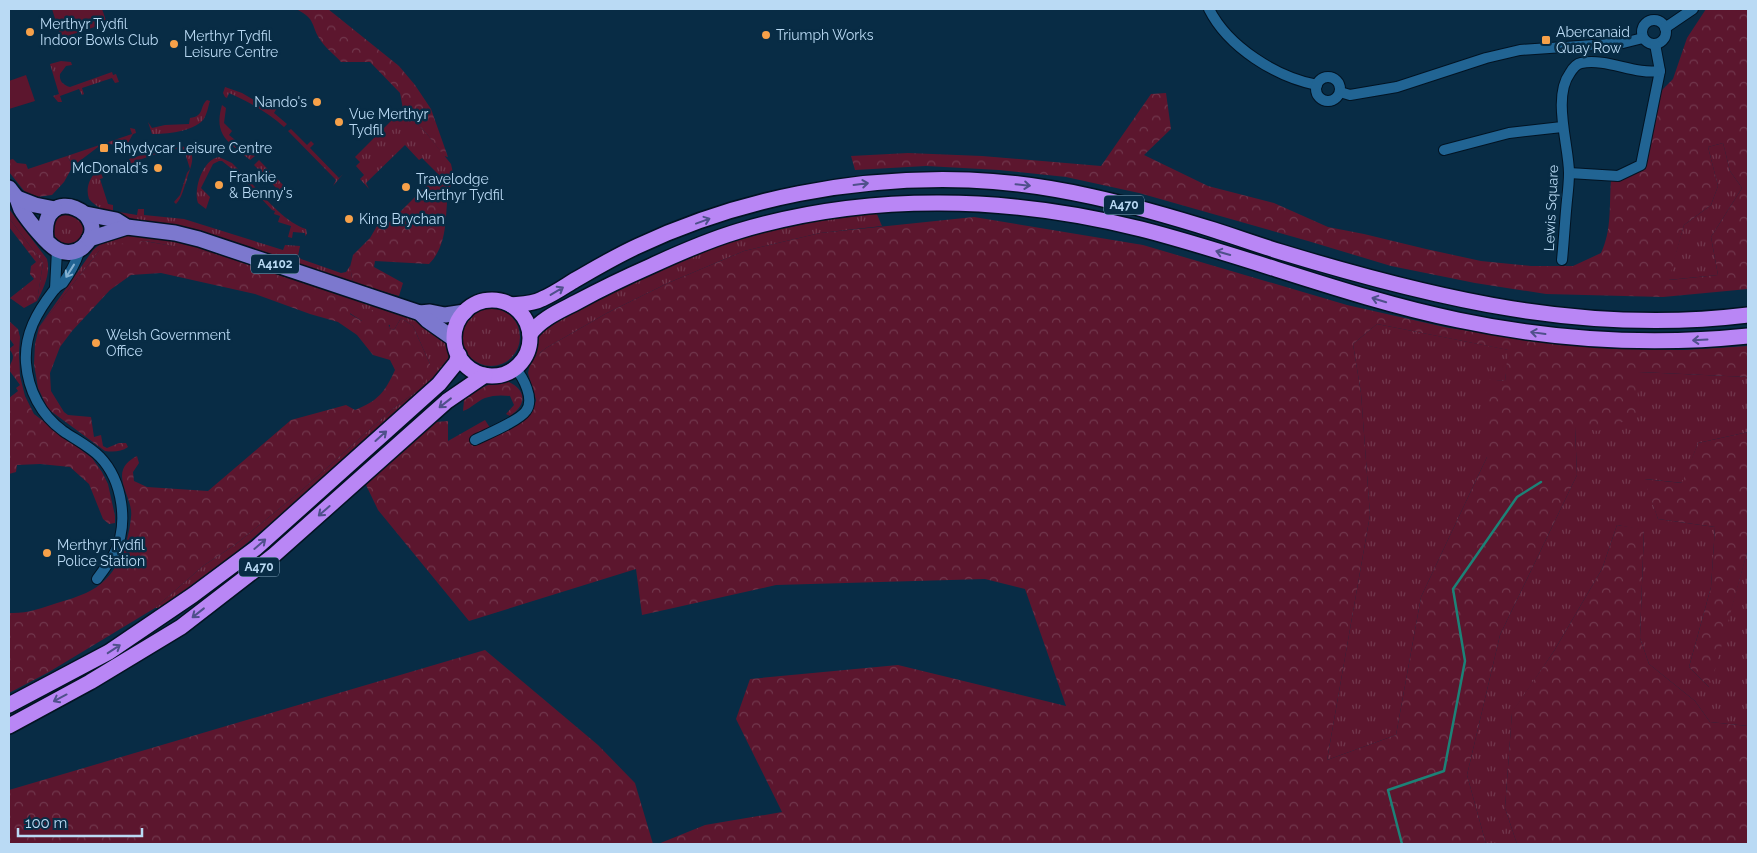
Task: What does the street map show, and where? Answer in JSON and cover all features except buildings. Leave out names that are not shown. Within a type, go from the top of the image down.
[{"type":"highway","name":"A470","points":[[511,305],[541,300],[636,246],[758,202],[837,187],[925,179],[972,180],[1052,189],[1156,213],[1395,285],[1454,299],[1541,314],[1632,321],[1714,319],[1748,315]]},
{"type":"highway","name":"A470","points":[[530,334],[546,318],[613,283],[675,255],[738,231],[811,214],[858,207],[899,203],[960,203],[1096,219],[1141,229],[1394,305],[1488,326],[1592,339],[1676,341],[1748,336]]},
{"type":"highway","points":[[488,300],[501,301],[511,305],[524,317],[530,334],[527,352],[515,368],[501,374],[485,375],[472,370],[459,356],[454,339],[457,324],[465,312],[476,304],[488,300]]},
{"type":"highway","name":"A470","points":[[9,705],[110,652],[193,595],[256,548],[439,384],[456,363],[459,356]]},
{"type":"highway","name":"A470","points":[[9,726],[90,682],[181,627],[273,556],[447,401],[485,375]]},
{"type":"main road","points":[[13,193],[34,205],[55,209],[74,206],[86,214],[91,227],[85,244],[73,252],[57,250],[20,209],[13,193]]},
{"type":"main road","points":[[46,239],[44,228],[46,220],[55,209]]},
{"type":"main road","name":"A4102","points":[[86,214],[116,220],[126,227],[174,233],[199,239],[420,312],[445,315],[465,312]]},
{"type":"main road","name":"A4102","points":[[85,244],[126,227]]},
{"type":"main road","name":"A4102","points":[[420,312],[427,320],[454,339]]},
{"type":"street","points":[[1209,9],[1215,21],[1253,56],[1280,74],[1317,85]]},
{"type":"street","points":[[1665,28],[1693,9]]},
{"type":"street","points":[[1658,21],[1665,28],[1664,38],[1659,43],[1648,43],[1643,38],[1642,30],[1648,22],[1658,21]]},
{"type":"street","points":[[1340,92],[1350,94],[1397,87],[1486,58],[1520,50],[1623,43],[1643,38]]},
{"type":"street","points":[[1569,173],[1618,176],[1641,166],[1660,71],[1655,44]]},
{"type":"street","name":"Lewis Square","points":[[1562,260],[1569,173],[1562,127],[1563,93],[1566,78],[1579,63],[1592,62],[1650,72],[1660,71]]},
{"type":"street","points":[[1333,78],[1339,84],[1340,92],[1336,99],[1328,102],[1318,96],[1316,89],[1322,79],[1333,78]]},
{"type":"street","points":[[1444,150],[1509,133],[1562,127]]},
{"type":"street","points":[[85,244],[62,283],[55,289],[32,323],[28,332],[26,361],[28,378],[38,405],[62,430],[84,443],[101,458],[116,482],[122,506],[120,533],[115,553],[97,579]]},
{"type":"street","points":[[55,289],[57,250]]},
{"type":"street","points":[[475,440],[515,420],[526,411],[529,404],[528,394],[521,376],[515,368]]},
{"type":"green space","points":[[52,9],[102,9],[107,23],[61,38]]},
{"type":"green space","points":[[299,9],[328,9],[399,66],[431,109],[448,157],[444,156],[427,134],[403,109],[400,93],[370,62],[341,62],[321,41],[310,19]]},
{"type":"green space","points":[[1706,9],[1748,9],[1748,289],[1663,297],[1546,294],[1475,283],[1391,266],[1139,193],[1066,177],[999,170],[926,166],[855,170],[851,156],[908,153],[982,156],[1101,166],[1151,94],[1166,93],[1171,129],[1144,155],[1208,186],[1274,203],[1328,227],[1426,249],[1481,261],[1531,266],[1573,266],[1601,253],[1605,244],[1611,180],[1627,178],[1644,167],[1659,93],[1673,79],[1687,38]],"holes":[[[1723,143],[1730,171],[1742,188],[1711,237],[1718,275],[1669,280],[1684,225],[1711,205],[1718,186],[1708,147]]]},
{"type":"green space","points":[[61,61],[71,62],[72,65],[66,66],[60,74],[63,84],[70,87],[112,72],[113,75],[116,74],[119,82],[115,83],[112,78],[82,88],[84,94],[82,95],[79,89],[60,96],[62,102],[58,102],[53,96],[59,94],[50,64]]},
{"type":"green space","points":[[26,75],[35,101],[9,109],[9,81]]},
{"type":"green space","points":[[225,87],[242,93],[269,109],[273,105],[277,108],[274,113],[287,124],[284,127],[258,108],[229,93],[227,98],[225,97],[223,93]]},
{"type":"green space","points":[[207,100],[210,101],[206,113],[203,120],[198,124],[179,132],[152,134],[148,122],[152,128],[165,125],[189,124],[190,118],[200,113]]},
{"type":"green space","points":[[222,105],[226,108],[224,123],[232,131],[229,135],[255,156],[250,160],[230,143],[221,131],[220,116]]},
{"type":"green space","points":[[403,109],[427,134],[451,164],[454,178],[448,192],[441,198],[423,197],[419,193],[439,175],[422,158],[419,160],[405,145],[366,183],[369,189],[360,179],[364,175],[356,166],[360,162],[355,157]]},
{"type":"green space","points":[[130,128],[135,129],[136,133],[133,134],[128,143],[122,145],[108,144],[98,147],[73,166],[67,156],[132,134]]},
{"type":"green space","points":[[291,129],[307,145],[311,141],[314,144],[310,148],[339,178],[343,174],[333,186],[336,180],[288,131]]},
{"type":"green space","points":[[1723,143],[1730,171],[1742,188],[1711,237],[1718,275],[1668,280],[1684,225],[1711,205],[1718,186],[1708,147]]},
{"type":"green space","points":[[181,146],[190,151],[192,160],[190,170],[183,192],[176,204],[174,202],[180,195],[190,169],[185,153],[174,148],[136,161],[134,168],[132,168],[129,159],[165,148]]},
{"type":"green space","points":[[67,156],[73,166],[64,182],[52,195],[36,197],[25,192],[9,172],[9,160],[13,159],[17,163],[26,164],[28,169]]},
{"type":"green space","points":[[219,157],[232,163],[240,171],[237,173],[222,161],[213,164],[201,188],[210,197],[206,209],[198,203],[198,183],[208,163]]},
{"type":"green space","points":[[259,160],[286,188],[281,193],[254,165]]},
{"type":"green space","points":[[99,169],[103,178],[100,179],[108,204],[113,205],[113,211],[137,215],[138,209],[144,209],[144,215],[184,219],[283,250],[285,245],[300,246],[298,256],[301,259],[341,273],[346,272],[350,266],[353,283],[171,227],[127,218],[105,210],[89,199],[88,195],[89,182]]},
{"type":"green space","points":[[244,175],[272,206],[289,220],[306,229],[307,234],[305,236],[305,233],[293,232],[292,238],[288,237],[291,226],[278,222],[280,216],[274,214],[275,211],[241,177]]},
{"type":"green space","points":[[448,192],[443,240],[435,257],[429,264],[375,261],[374,267],[403,283],[399,296],[353,283],[350,267],[353,255],[370,238],[377,226],[390,222],[419,193],[426,197],[434,198]]},
{"type":"green space","points":[[9,209],[47,259],[47,275],[37,301],[43,263],[9,218]]},
{"type":"green space","points":[[876,212],[882,226],[820,233],[744,251],[668,283],[607,313],[546,348],[531,360],[539,336],[544,328],[649,274],[705,250],[778,228],[843,215]]},
{"type":"green space","points":[[68,214],[79,218],[83,229],[79,240],[68,244],[57,240],[53,229],[57,218]]},
{"type":"green space","points":[[974,217],[1143,245],[1347,305],[1449,328],[1612,349],[1684,350],[1748,346],[1748,377],[1639,372],[1636,417],[1598,431],[1575,427],[1577,475],[1500,635],[1467,775],[1486,844],[658,844],[705,825],[782,812],[736,719],[750,679],[898,665],[1066,706],[1025,589],[985,579],[776,585],[642,615],[636,569],[469,621],[378,510],[366,485],[391,459],[436,422],[448,421],[448,441],[485,420],[494,434],[526,418],[533,410],[536,400],[528,373],[531,360],[546,348],[607,313],[668,283],[744,251],[820,233]],"holes":[[[1377,324],[1508,350],[1505,381],[1487,379],[1487,457],[1421,597],[1396,735],[1327,760],[1370,515],[1361,393],[1353,344]]]},
{"type":"green space","points":[[9,218],[43,263],[37,301],[24,308],[10,298],[34,279],[30,274],[31,266],[36,262],[9,227]]},
{"type":"green space","points":[[127,235],[155,235],[181,240],[412,317],[434,330],[443,338],[448,347],[449,354],[447,363],[440,372],[336,468],[233,555],[161,608],[155,608],[203,566],[236,544],[301,491],[390,411],[414,393],[430,364],[413,326],[401,318],[394,330],[389,328],[390,325],[362,321],[306,285],[256,266],[205,252],[145,241],[99,251],[39,327],[93,250],[104,241]]},
{"type":"green space","points":[[145,241],[206,252],[279,274],[351,303],[350,314],[362,321],[369,311],[376,309],[388,314],[389,328],[394,330],[401,318],[413,326],[430,364],[429,377],[414,393],[390,411],[301,491],[236,544],[203,566],[155,608],[49,672],[9,693],[9,613],[22,613],[34,610],[86,593],[105,580],[119,561],[127,540],[131,517],[122,481],[123,469],[129,461],[137,456],[139,463],[133,472],[134,481],[147,487],[208,491],[291,420],[346,405],[355,410],[363,407],[380,395],[395,370],[390,360],[373,355],[357,335],[338,322],[255,294],[161,273],[131,275],[110,290],[72,331],[60,347],[50,373],[51,391],[64,412],[68,415],[91,417],[94,437],[101,435],[103,446],[107,448],[119,443],[126,443],[128,447],[123,450],[105,451],[48,409],[38,388],[34,364],[35,344],[39,327],[99,251],[108,245]]},
{"type":"green space","points":[[491,308],[507,313],[515,321],[520,337],[515,353],[507,361],[491,366],[475,361],[467,353],[462,337],[467,321],[475,313]]},
{"type":"green space","points":[[9,321],[18,329],[20,337],[20,376],[25,396],[34,414],[92,458],[108,484],[115,523],[109,524],[103,519],[89,484],[70,467],[40,464],[17,465],[16,472],[9,474],[9,398],[18,391],[16,388],[20,385],[9,370],[13,355],[9,349],[14,345],[9,338]]},
{"type":"green space","points":[[1377,324],[1509,350],[1505,381],[1487,380],[1487,457],[1421,597],[1396,735],[1327,760],[1370,515],[1361,393],[1353,344]]},
{"type":"green space","points":[[1639,372],[1748,377],[1748,432],[1698,443],[1683,483],[1645,479],[1658,519],[1715,527],[1711,587],[1689,667],[1709,687],[1748,549],[1748,726],[1710,722],[1695,701],[1649,664],[1640,638],[1644,530],[1617,525],[1602,569],[1554,651],[1512,713],[1505,808],[1517,844],[1486,844],[1467,775],[1500,635],[1577,475],[1575,427]]},
{"type":"green space","points":[[507,381],[518,388],[522,397],[520,407],[510,416],[506,414],[514,405],[510,396],[485,398],[463,411],[464,400],[474,393],[489,385]]},
{"type":"green space","points":[[1748,432],[1748,549],[1710,688],[1689,667],[1711,587],[1715,527],[1658,519],[1644,479],[1682,483],[1698,443]]},
{"type":"green space","points":[[1617,525],[1644,529],[1640,638],[1649,664],[1695,701],[1710,722],[1748,726],[1748,844],[1517,844],[1505,808],[1512,712],[1554,651],[1602,569]]},
{"type":"green space","points":[[485,650],[598,745],[635,783],[653,844],[9,844],[9,790]]},
{"type":"waterway","points":[[1402,844],[1388,790],[1444,771],[1465,661],[1453,589],[1517,497],[1541,482]]},
{"type":"place","name":"Merthyr Tydfil Indoor Bowls Club","points":[[30,32]]},
{"type":"place","name":"Triumph Works","points":[[766,35]]},
{"type":"place","name":"Abercanaid Quay Row","points":[[1546,40]]},
{"type":"place","name":"Merthyr Tydfil Leisure Centre","points":[[174,44]]},
{"type":"place","name":"Nando's","points":[[317,102]]},
{"type":"place","name":"Vue Merthyr Tydfil","points":[[339,122]]},
{"type":"place","name":"Rhydycar Leisure Centre","points":[[104,148]]},
{"type":"place","name":"McDonald's","points":[[158,168]]},
{"type":"place","name":"Frankie & Benny's","points":[[219,185]]},
{"type":"place","name":"Travelodge Merthyr Tydfil","points":[[406,187]]},
{"type":"place","name":"King Brychan","points":[[349,219]]},
{"type":"place","name":"Welsh Government Office","points":[[96,343]]},
{"type":"place","name":"Merthyr Tydfil Police Station","points":[[47,553]]}]
